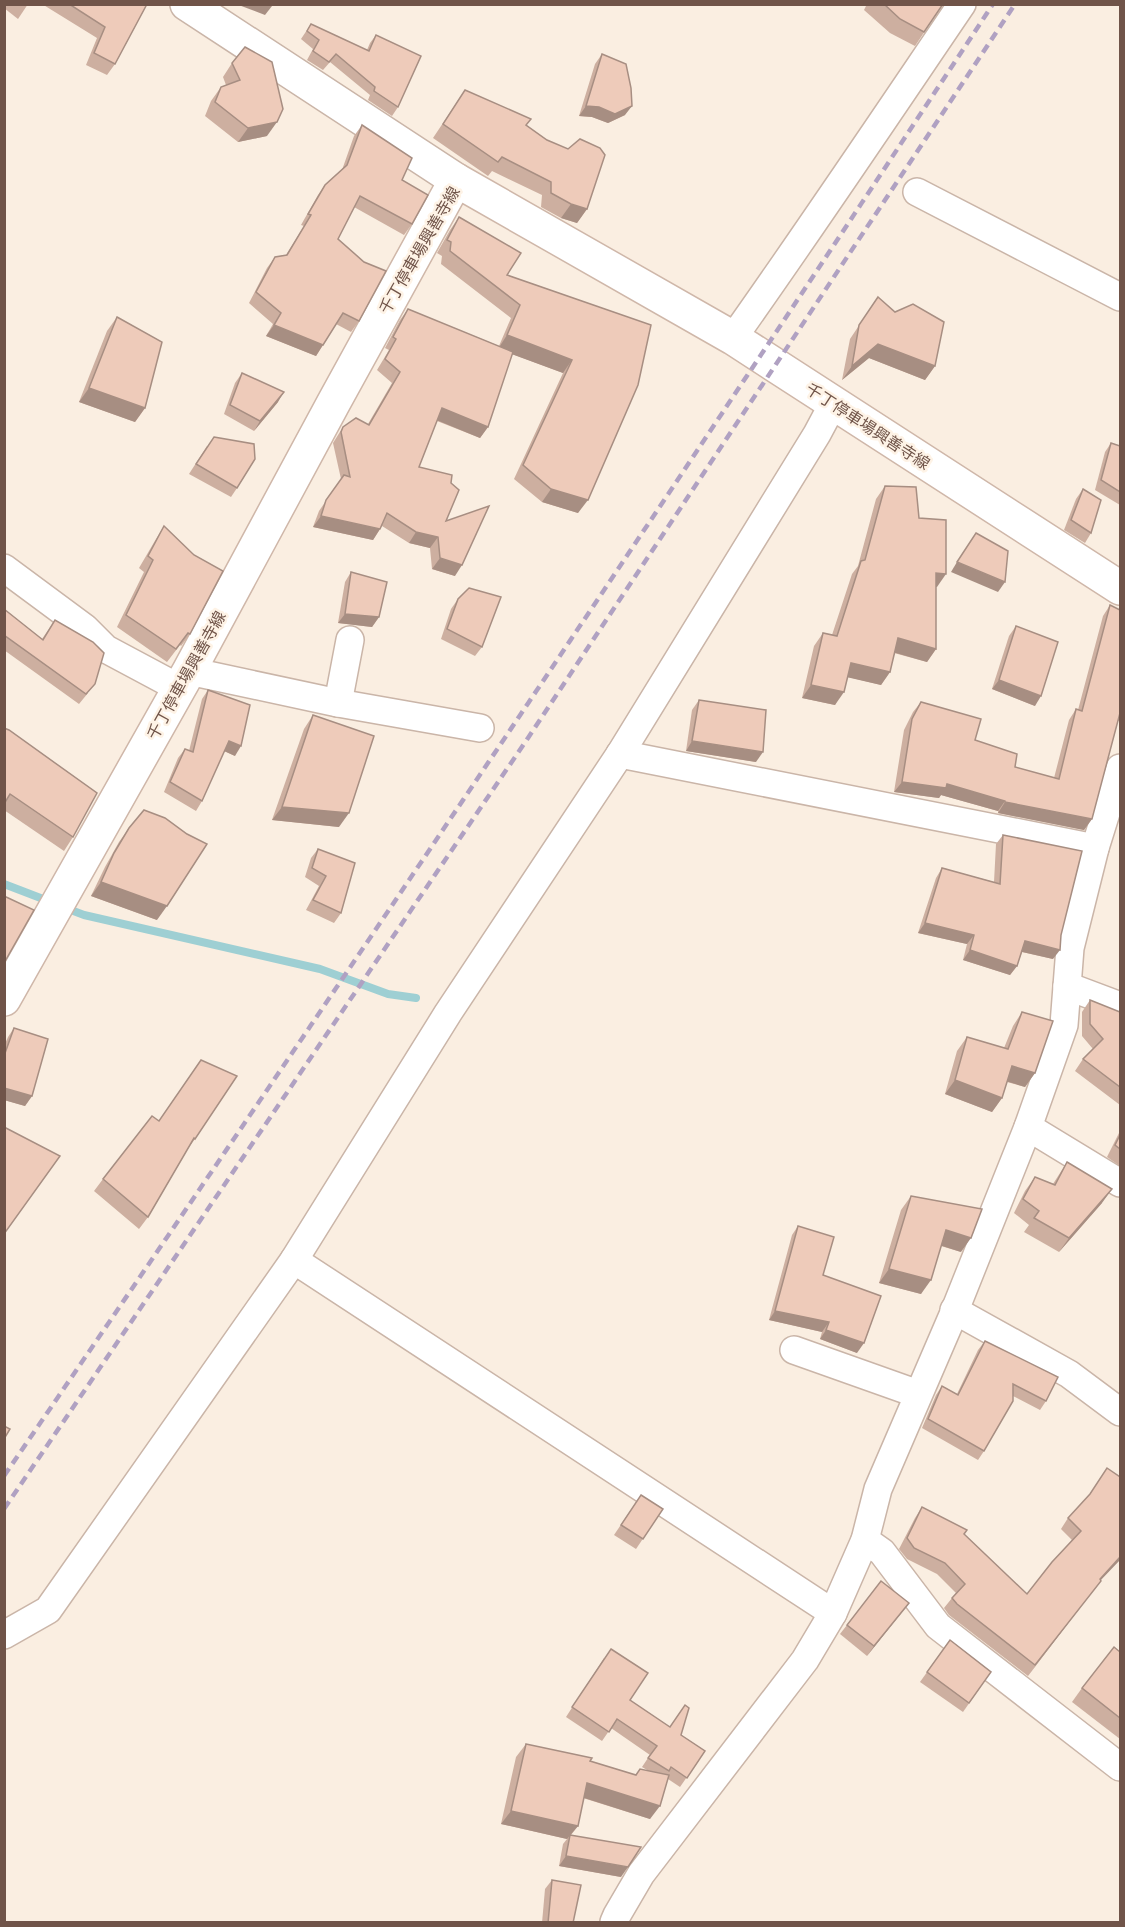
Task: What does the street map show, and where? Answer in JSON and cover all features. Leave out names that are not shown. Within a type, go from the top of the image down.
[{"type":"main road","points":[[187,4],[456,180]]},
{"type":"main road","name":"千丁停車場興善寺線","points":[[4,999],[50,921],[184,679],[456,180],[733,339],[1120,588]]},
{"type":"street","points":[[733,339],[819,217],[869,139],[962,4]]},
{"type":"street","points":[[917,192],[1120,297]]},
{"type":"street","points":[[4,1635],[48,1610],[294,1260],[448,1013],[621,754],[818,434],[833,404]]},
{"type":"street","points":[[4,568],[85,628],[106,649],[184,679],[480,728]]},
{"type":"street","points":[[338,703],[350,640]]},
{"type":"street","points":[[621,754],[1095,848]]},
{"type":"street","points":[[614,1923],[641,1874],[805,1660],[833,1613],[866,1540],[878,1489],[1028,1127],[1064,1025],[1070,948],[1095,848],[1120,768]]},
{"type":"street","points":[[1068,986],[1118,998]]},
{"type":"street","points":[[1028,1127],[1120,1183]]},
{"type":"street","points":[[294,1260],[833,1613]]},
{"type":"street","points":[[954,1310],[1069,1374],[1120,1412]]},
{"type":"street","points":[[794,1350],[918,1394]]},
{"type":"street","points":[[866,1540],[882,1552],[938,1626],[1120,1767]]},
{"type":"building","points":[[69,4],[147,4],[115,64],[94,53],[105,27]]},
{"type":"building","points":[[884,4],[943,4],[924,32],[900,19]]},
{"type":"building","points":[[311,24],[369,51],[376,35],[421,56],[398,107],[374,91],[375,87],[336,54],[329,62],[313,51],[319,40],[307,31]]},
{"type":"building","points":[[245,47],[272,62],[283,109],[277,122],[248,128],[215,102],[221,87],[240,80],[232,63]]},
{"type":"building","points":[[602,54],[626,64],[632,106],[615,114],[599,107],[586,106]]},
{"type":"building","points":[[465,90],[531,119],[526,125],[547,140],[568,149],[580,139],[600,148],[605,155],[587,209],[571,204],[551,193],[551,182],[502,157],[498,162],[443,124]]},
{"type":"building","points":[[362,125],[412,158],[402,180],[428,195],[412,224],[360,196],[338,239],[364,262],[386,271],[359,321],[343,313],[323,345],[274,325],[281,313],[256,292],[275,257],[287,255],[311,215],[308,214],[325,185],[347,165]]},
{"type":"building","points":[[459,217],[521,253],[507,275],[651,325],[638,385],[588,500],[551,489],[523,465],[572,360],[507,335],[520,305],[450,251],[451,242],[447,240]]},
{"type":"building","points":[[878,297],[895,312],[913,304],[944,322],[935,366],[878,344],[852,366],[859,325]]},
{"type":"building","points":[[408,309],[513,352],[488,427],[442,408],[419,467],[452,475],[451,483],[459,490],[446,521],[489,506],[462,565],[440,558],[438,537],[416,532],[387,513],[380,529],[321,516],[326,500],[344,475],[350,477],[341,432],[343,427],[356,418],[369,425],[400,372],[385,359],[396,339],[393,337]]},
{"type":"building","points":[[117,317],[162,342],[145,408],[89,388]]},
{"type":"building","points":[[242,373],[284,392],[260,421],[230,405]]},
{"type":"building","points":[[214,437],[254,444],[255,459],[237,488],[196,464]]},
{"type":"building","points":[[1111,443],[1120,446],[1120,492],[1101,480]]},
{"type":"building","points":[[885,486],[916,487],[919,518],[946,520],[946,574],[936,573],[936,649],[898,638],[890,672],[851,663],[844,692],[811,685],[823,633],[837,636],[861,561],[865,560]]},
{"type":"building","points":[[1083,489],[1101,500],[1091,533],[1071,520]]},
{"type":"building","points":[[164,526],[194,555],[223,571],[190,634],[188,633],[176,649],[126,615],[153,560],[148,556]]},
{"type":"building","points":[[976,533],[1008,551],[1005,582],[957,562]]},
{"type":"building","points":[[351,572],[387,582],[379,617],[345,614]]},
{"type":"building","points":[[469,588],[501,597],[482,647],[447,629],[458,599]]},
{"type":"building","points":[[1110,605],[1120,610],[1120,713],[1092,819],[1005,802],[947,784],[946,788],[902,782],[912,719],[921,702],[981,719],[975,740],[1017,754],[1015,767],[1059,779],[1076,709],[1082,711]]},
{"type":"building","points":[[4,609],[43,640],[55,620],[93,642],[104,653],[95,684],[86,694],[4,635]]},
{"type":"building","points":[[1016,626],[1058,642],[1041,696],[999,680]]},
{"type":"building","points":[[208,690],[250,705],[241,746],[229,741],[202,801],[170,782],[185,749],[193,752]]},
{"type":"building","points":[[699,700],[766,710],[763,752],[692,741]]},
{"type":"building","points":[[313,715],[374,736],[349,813],[282,807]]},
{"type":"building","points":[[4,728],[97,793],[73,837],[10,794],[4,804]]},
{"type":"building","points":[[144,810],[165,818],[187,834],[207,844],[167,906],[101,882],[114,853],[129,828]]},
{"type":"building","points":[[1003,835],[1082,851],[1061,935],[1060,950],[1025,941],[1017,966],[970,950],[974,935],[925,923],[942,868],[1000,884]]},
{"type":"building","points":[[318,849],[355,863],[341,913],[313,900],[326,876],[312,868]]},
{"type":"building","points":[[4,896],[34,910],[4,963]]},
{"type":"building","points":[[1090,1000],[1120,1012],[1120,1087],[1083,1059],[1103,1039],[1090,1024]]},
{"type":"building","points":[[1022,1012],[1053,1021],[1035,1073],[1012,1066],[1002,1098],[955,1080],[967,1037],[1008,1049]]},
{"type":"building","points":[[14,1028],[48,1039],[32,1096],[4,1088],[4,1056]]},
{"type":"building","points":[[201,1060],[237,1076],[194,1138],[148,1217],[103,1179],[152,1116],[159,1121]]},
{"type":"building","points":[[4,1127],[60,1156],[4,1234]]},
{"type":"building","points":[[1120,1135],[1120,1149],[1115,1145]]},
{"type":"building","points":[[1067,1162],[1112,1189],[1069,1238],[1034,1218],[1039,1211],[1023,1199],[1035,1177],[1055,1185]]},
{"type":"building","points":[[911,1196],[982,1209],[971,1238],[946,1230],[931,1280],[889,1269]]},
{"type":"building","points":[[798,1226],[834,1237],[823,1275],[881,1296],[864,1343],[826,1330],[829,1322],[775,1311]]},
{"type":"building","points":[[985,1341],[1058,1377],[1046,1401],[1013,1384],[1013,1401],[984,1451],[928,1419],[942,1386],[958,1395]]},
{"type":"building","points":[[4,1426],[10,1429],[4,1439]]},
{"type":"building","points":[[1107,1468],[1120,1477],[1120,1557],[1100,1579],[1101,1581],[1035,1665],[957,1604],[952,1598],[965,1584],[945,1563],[914,1548],[907,1538],[922,1507],[967,1530],[964,1534],[1027,1594],[1052,1562],[1081,1531],[1068,1518],[1090,1494]]},
{"type":"building","points":[[641,1495],[663,1509],[643,1539],[621,1525]]},
{"type":"building","points":[[881,1581],[909,1603],[874,1646],[847,1625]]},
{"type":"building","points":[[950,1640],[991,1672],[969,1703],[927,1672]]},
{"type":"building","points":[[1114,1647],[1120,1652],[1120,1718],[1082,1688]]},
{"type":"building","points":[[611,1649],[648,1673],[630,1700],[670,1727],[685,1705],[689,1708],[681,1735],[705,1751],[687,1778],[671,1767],[669,1771],[648,1758],[657,1746],[617,1719],[609,1732],[572,1707]]},
{"type":"building","points":[[526,1744],[592,1758],[590,1761],[636,1775],[640,1769],[669,1775],[660,1806],[587,1783],[578,1826],[511,1811]]},
{"type":"building","points":[[570,1835],[641,1847],[628,1867],[566,1856]]},
{"type":"building","points":[[552,1880],[581,1885],[573,1923],[548,1923]]},
{"type":"waterway","points":[[4,884],[51,902]]},
{"type":"waterway","points":[[63,907],[84,915],[320,969],[388,994],[416,998]]},
{"type":"railway","points":[[4,1476],[502,742],[993,4]]},
{"type":"railway","points":[[4,1509],[528,738],[1015,4]]}]
